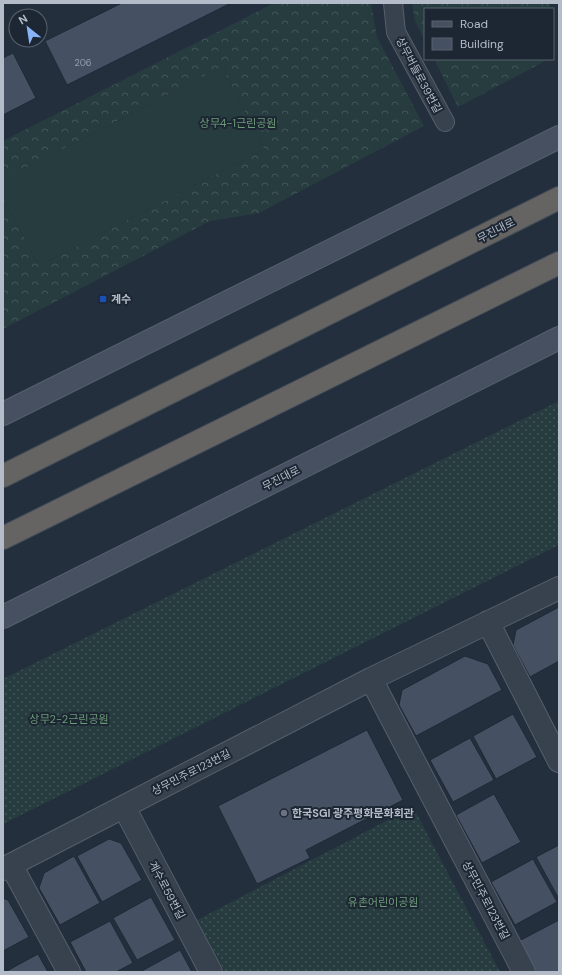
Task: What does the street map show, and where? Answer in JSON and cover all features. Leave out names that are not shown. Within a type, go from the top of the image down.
[{"type":"highway","name":"무진대로","points":[[3,476],[559,198]]},
{"type":"highway","points":[[3,538],[559,263]]},
{"type":"main road","points":[[3,414],[559,137]]},
{"type":"main road","name":"무진대로","points":[[3,617],[559,338]]},
{"type":"street","name":"상무버들로39번길","points":[[393,3],[396,32],[445,122]]},
{"type":"street","name":"상무민주로123번길","points":[[69,972],[7,867],[371,679],[559,588]]},
{"type":"street","points":[[488,622],[559,761]]},
{"type":"street","name":"상무민주로123번길","points":[[371,679],[524,972]]},
{"type":"street","name":"계수로59번길","points":[[124,807],[211,972]]},
{"type":"green space","points":[[274,3],[371,3],[377,37],[424,126],[259,213],[210,221],[3,329],[3,197],[39,266],[264,149],[222,67],[3,180],[3,141]]},
{"type":"green space","points":[[412,3],[549,3],[551,8],[424,8],[424,39],[415,21]]},
{"type":"green space","points":[[434,60],[547,60],[458,107]]},
{"type":"green space","name":"상무4-1근린공원","points":[[222,67],[264,149],[39,266],[3,197],[3,180]]},
{"type":"green space","name":"상무2-2근린공원","points":[[559,401],[559,545],[3,824],[3,679]]},
{"type":"green space","name":"유촌어린이공원","points":[[413,807],[500,972],[225,972],[197,920]]},
{"type":"building","points":[[122,3],[231,3],[67,85],[48,47],[48,40]]},
{"type":"building","points":[[13,53],[36,98],[3,115],[3,58]]},
{"type":"building","points":[[559,607],[559,661],[530,677],[513,645],[516,630]]},
{"type":"building","points":[[465,656],[488,664],[502,690],[416,736],[399,705],[402,690]]},
{"type":"building","points":[[513,714],[537,757],[496,779],[473,736]]},
{"type":"building","points":[[367,730],[403,800],[306,850],[310,858],[257,884],[218,806]]},
{"type":"building","points":[[470,738],[494,780],[453,802],[430,760]]},
{"type":"building","points":[[494,794],[521,842],[482,863],[456,815]]},
{"type":"building","points":[[109,839],[121,843],[142,880],[102,902],[77,856]]},
{"type":"building","points":[[559,845],[559,899],[536,857]]},
{"type":"building","points":[[74,856],[100,903],[60,925],[39,888],[44,873]]},
{"type":"building","points":[[533,859],[557,902],[515,925],[491,882]]},
{"type":"building","points":[[151,897],[175,940],[137,960],[113,918]]},
{"type":"building","points":[[3,898],[8,900],[29,937],[3,951]]},
{"type":"building","points":[[559,920],[559,972],[536,972],[519,941]]},
{"type":"building","points":[[110,921],[133,963],[116,972],[86,972],[70,942]]},
{"type":"building","points":[[180,950],[192,972],[140,972]]},
{"type":"building","points":[[38,954],[48,972],[5,972]]},
{"type":"place","name":"계수","points":[[103,299]]},
{"type":"place","name":"한국SGI 광주평화문화회관","points":[[284,813]]}]
